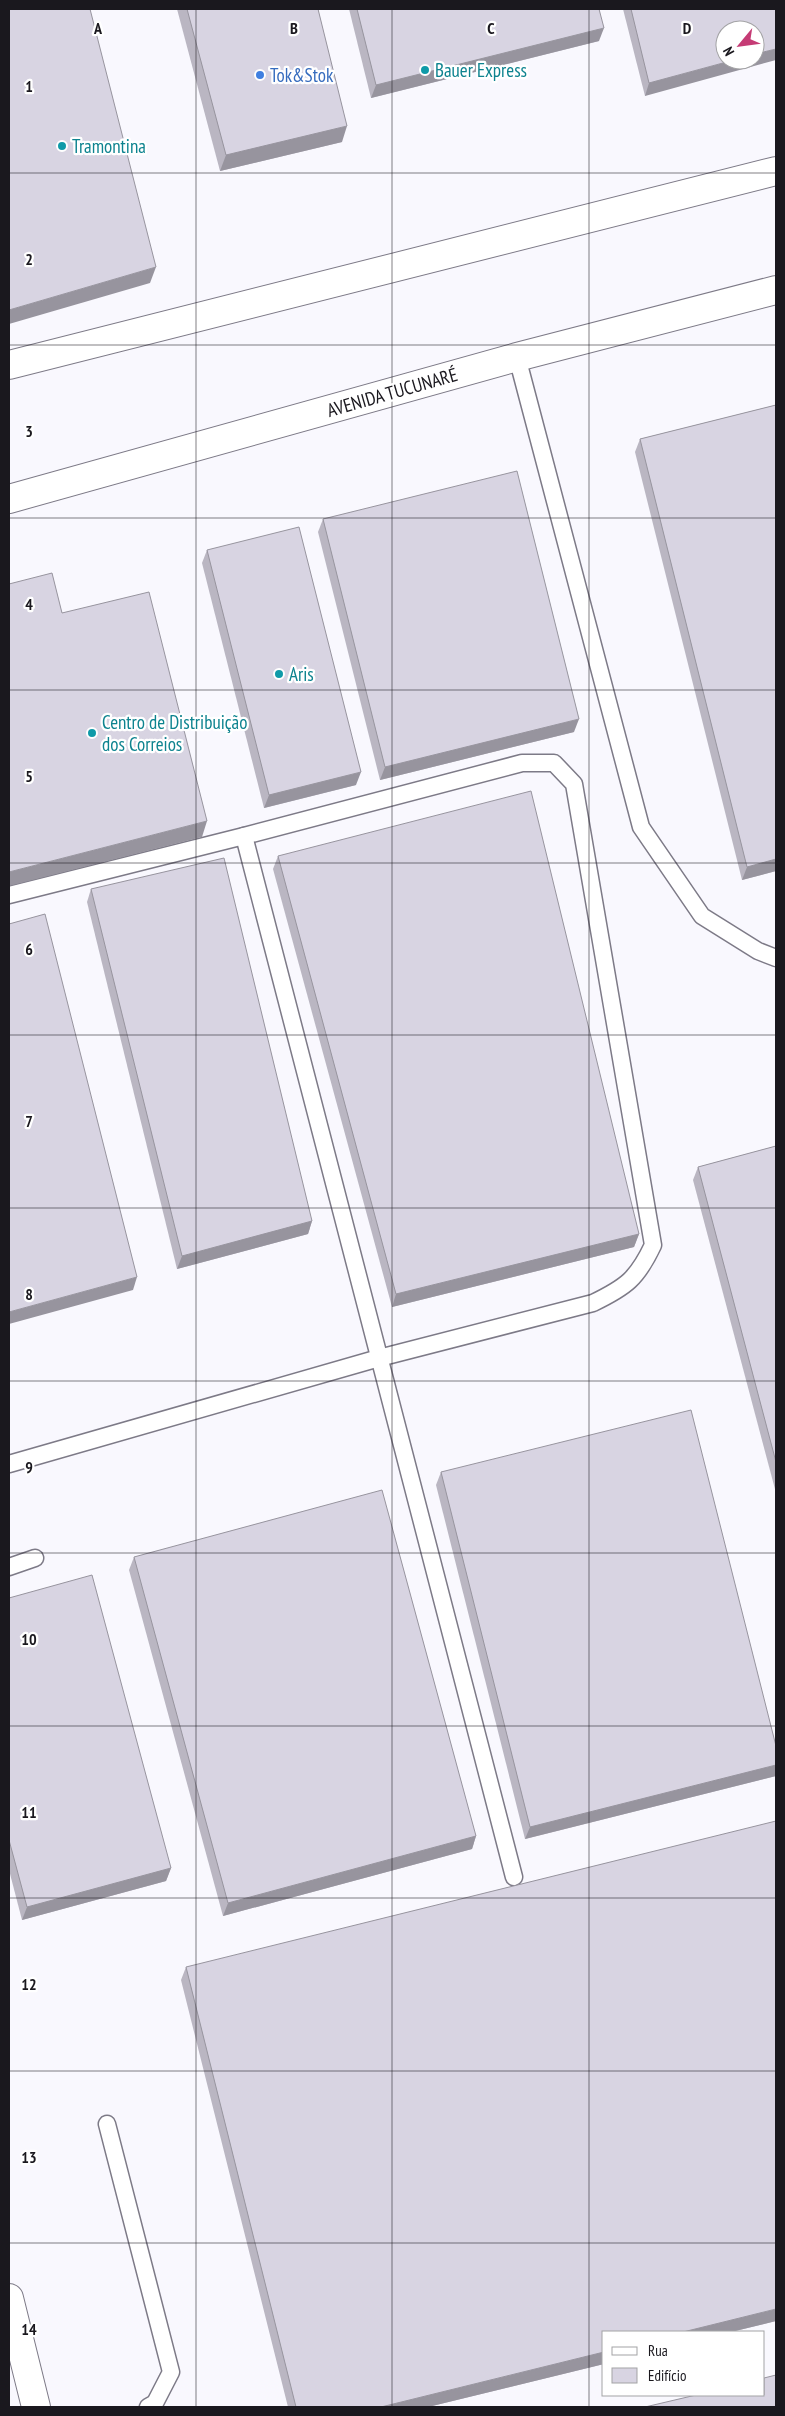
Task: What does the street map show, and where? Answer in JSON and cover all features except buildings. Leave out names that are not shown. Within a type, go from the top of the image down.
[{"type":"street","points":[[9,365],[776,171]]},
{"type":"street","name":"AVENIDA TUCUNARÉ","points":[[9,499],[517,357],[776,290]]},
{"type":"street","points":[[9,2298],[36,2407]]},
{"type":"lane","points":[[517,357],[641,827],[702,916],[758,951],[776,958]]},
{"type":"lane","points":[[9,895],[522,763],[554,763],[574,784],[653,1245],[642,1268],[621,1290],[593,1303],[379,1358],[9,1464]]},
{"type":"lane","points":[[244,836],[514,1876]]},
{"type":"lane","points":[[9,1566],[35,1558]]},
{"type":"lane","points":[[106,2124],[171,2372],[155,2403],[148,2407]]},
{"type":"place","name":"Bauer Express","points":[[425,70]]},
{"type":"place","name":"Tok&Stok","points":[[260,75]]},
{"type":"place","name":"Tramontina","points":[[62,146]]},
{"type":"place","name":"Aris","points":[[279,674]]},
{"type":"place","name":"Centro de Distribuição dos Correios","points":[[92,733]]}]
